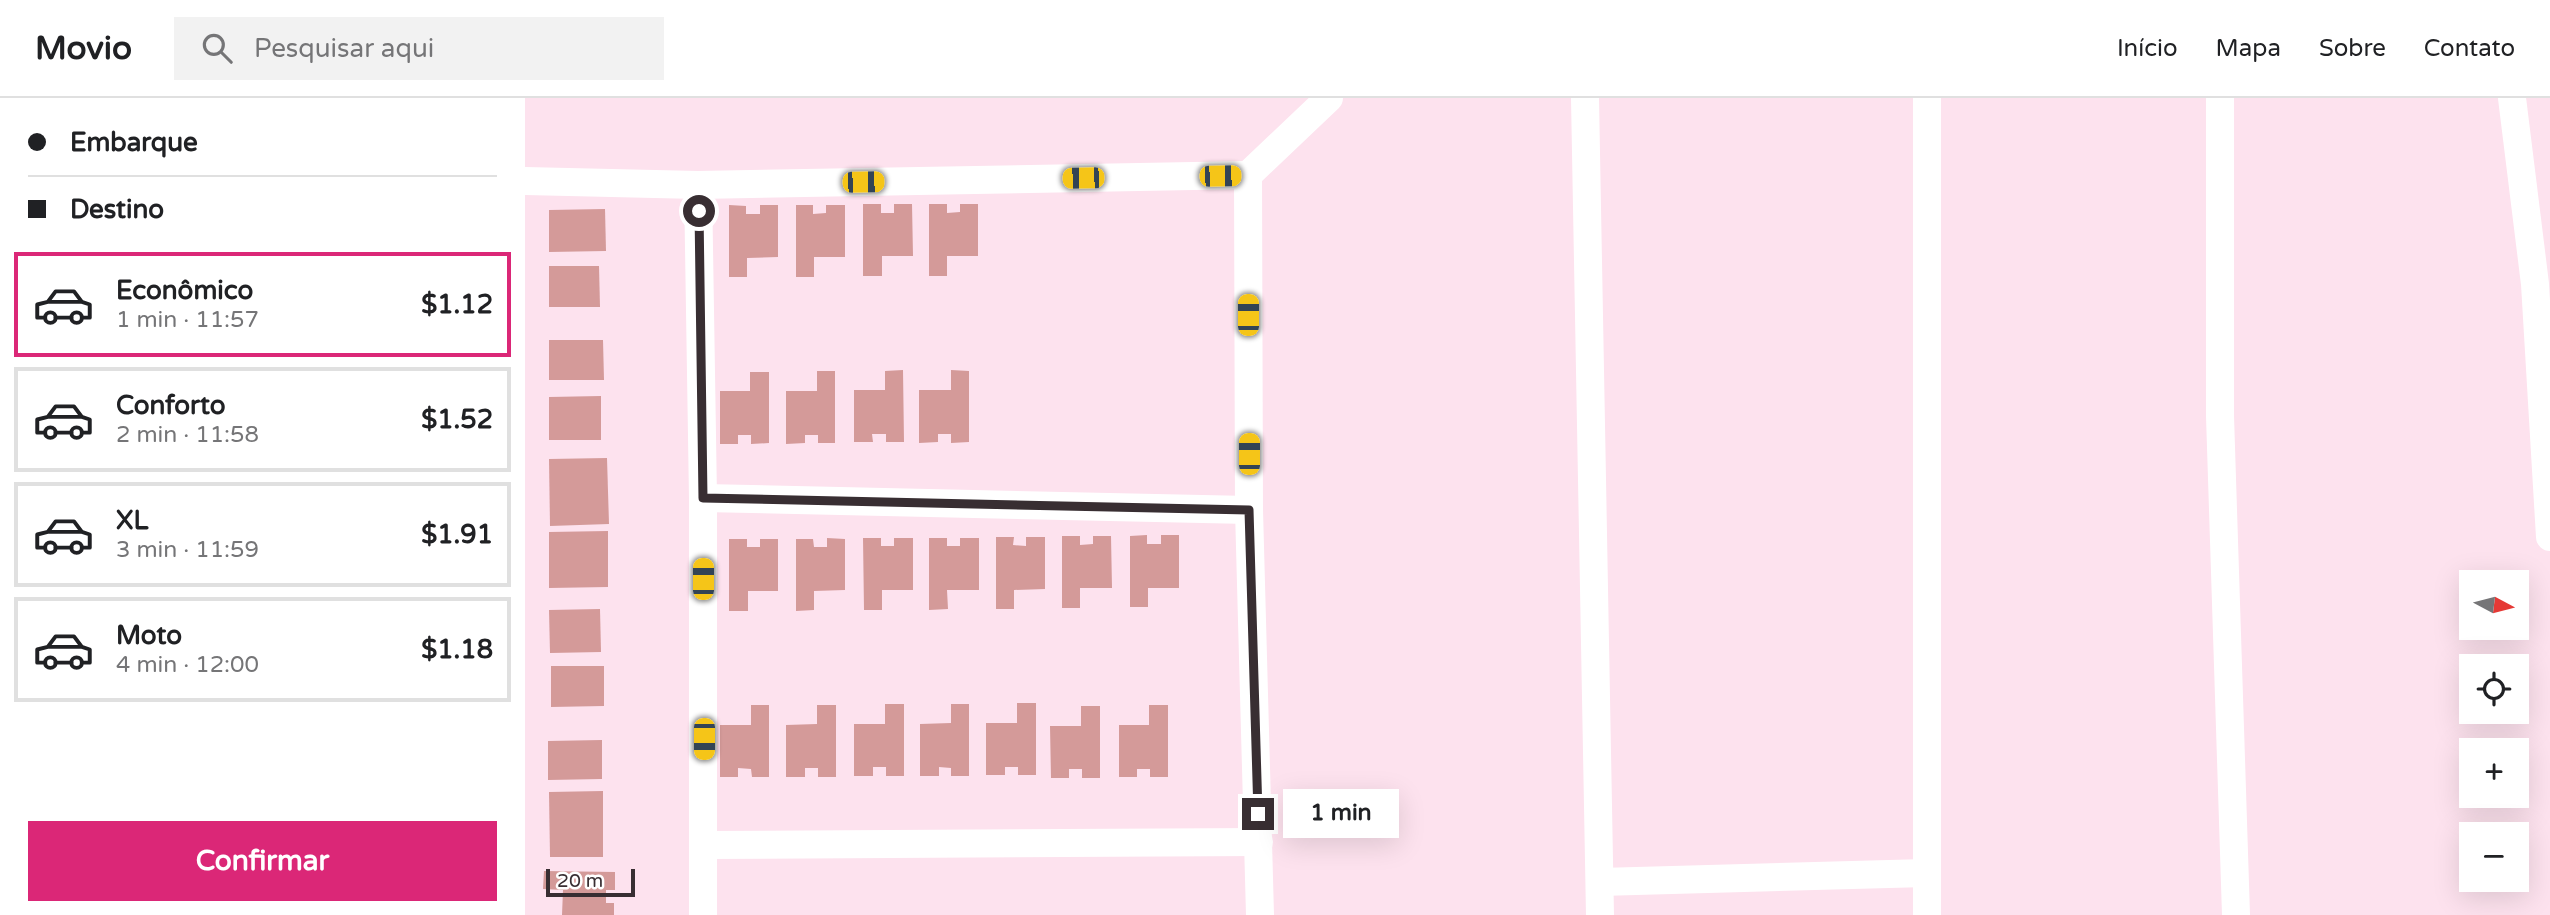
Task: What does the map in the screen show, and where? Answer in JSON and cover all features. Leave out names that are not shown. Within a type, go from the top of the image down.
[{"type":"street","points":[[525,181],[698,185],[1248,175],[1329,98]]},
{"type":"street","points":[[1585,98],[1600,915]]},
{"type":"street","points":[[1927,98],[1927,915]]},
{"type":"street","points":[[2220,98],[2220,416],[2236,915]]},
{"type":"street","points":[[2512,98],[2543,287],[2550,537]]},
{"type":"street","points":[[1248,175],[1249,510],[1260,915]]},
{"type":"street","points":[[698,185],[703,498],[703,915]]},
{"type":"street","points":[[703,498],[1249,510]]},
{"type":"street","points":[[705,845],[1259,842]]},
{"type":"street","points":[[1600,882],[1926,873]]},
{"type":"building","points":[[863,204],[881,204],[881,213],[894,213],[894,204],[912,204],[913,256],[882,256],[882,276],[863,276]]},
{"type":"building","points":[[929,204],[947,204],[947,213],[960,212],[960,204],[978,204],[978,256],[947,256],[947,276],[929,276]]},
{"type":"building","points":[[729,205],[746,206],[746,214],[760,214],[760,205],[778,205],[778,257],[747,258],[747,277],[729,277]]},
{"type":"building","points":[[796,205],[813,205],[813,214],[826,213],[826,205],[845,205],[845,257],[814,257],[814,277],[796,277]]},
{"type":"building","points":[[605,209],[606,251],[549,252],[549,210]]},
{"type":"building","points":[[549,266],[599,266],[600,307],[549,307]]},
{"type":"building","points":[[549,340],[603,340],[604,380],[549,380]]},
{"type":"building","points":[[903,370],[904,442],[886,442],[886,434],[872,434],[873,442],[854,442],[854,390],[885,390],[885,371]]},
{"type":"building","points":[[951,370],[969,371],[969,442],[951,443],[951,434],[938,434],[938,442],[919,443],[919,390],[951,390]]},
{"type":"building","points":[[817,371],[835,371],[835,443],[818,443],[818,435],[805,435],[805,443],[786,444],[786,391],[817,391]]},
{"type":"building","points":[[750,372],[769,372],[769,443],[751,444],[751,435],[738,435],[738,444],[720,444],[720,391],[750,391]]},
{"type":"building","points":[[601,396],[601,440],[549,440],[549,397]]},
{"type":"building","points":[[607,458],[609,524],[550,526],[549,459]]},
{"type":"building","points":[[608,531],[608,587],[549,588],[549,532]]},
{"type":"building","points":[[1147,535],[1147,544],[1161,544],[1161,535],[1179,535],[1179,588],[1148,588],[1148,607],[1130,607],[1130,536]]},
{"type":"building","points":[[1062,536],[1080,536],[1080,545],[1093,544],[1093,536],[1111,536],[1112,588],[1080,588],[1080,608],[1062,608]]},
{"type":"building","points":[[996,537],[1014,537],[1013,545],[1026,546],[1026,537],[1045,537],[1045,589],[1014,590],[1014,609],[996,609]]},
{"type":"building","points":[[827,538],[845,539],[845,590],[814,591],[814,610],[796,611],[796,539],[813,539],[814,547],[827,547]]},
{"type":"building","points":[[863,538],[881,538],[881,546],[894,546],[894,538],[913,538],[913,590],[882,590],[882,610],[864,610]]},
{"type":"building","points":[[929,538],[947,538],[947,546],[960,546],[960,538],[979,538],[979,590],[947,590],[948,609],[929,610]]},
{"type":"building","points":[[729,539],[747,539],[747,547],[760,547],[760,539],[778,539],[778,591],[748,591],[748,611],[729,611]]},
{"type":"building","points":[[600,609],[601,652],[550,653],[549,610]]},
{"type":"building","points":[[551,666],[604,666],[604,706],[551,707]]},
{"type":"building","points":[[1017,703],[1036,703],[1036,775],[1018,775],[1018,767],[1005,767],[1005,775],[986,775],[986,723],[1017,723]]},
{"type":"building","points":[[885,704],[904,704],[904,776],[886,776],[886,767],[873,767],[873,776],[854,776],[854,724],[885,724]]},
{"type":"building","points":[[951,704],[969,704],[969,776],[951,776],[951,768],[939,767],[939,776],[920,776],[920,724],[951,723]]},
{"type":"building","points":[[751,705],[769,705],[769,777],[752,777],[751,769],[738,768],[738,777],[720,777],[720,725],[751,725]]},
{"type":"building","points":[[817,705],[836,705],[836,777],[818,777],[818,768],[805,768],[805,777],[786,777],[786,725],[817,724]]},
{"type":"building","points":[[1149,705],[1168,705],[1168,777],[1150,777],[1150,769],[1137,769],[1137,777],[1119,777],[1119,725],[1149,725]]},
{"type":"building","points":[[1081,706],[1100,706],[1100,778],[1082,778],[1082,769],[1069,769],[1069,778],[1051,778],[1050,726],[1081,726]]},
{"type":"building","points":[[602,740],[602,779],[548,780],[548,741]]},
{"type":"building","points":[[603,791],[603,857],[550,857],[549,792]]},
{"type":"building","points":[[544,871],[615,872],[615,890],[606,890],[606,903],[614,903],[614,915],[562,915],[563,890],[543,889]]},
{"type":"route","points":[[699,211],[703,498],[1249,510],[1258,814]]}]
